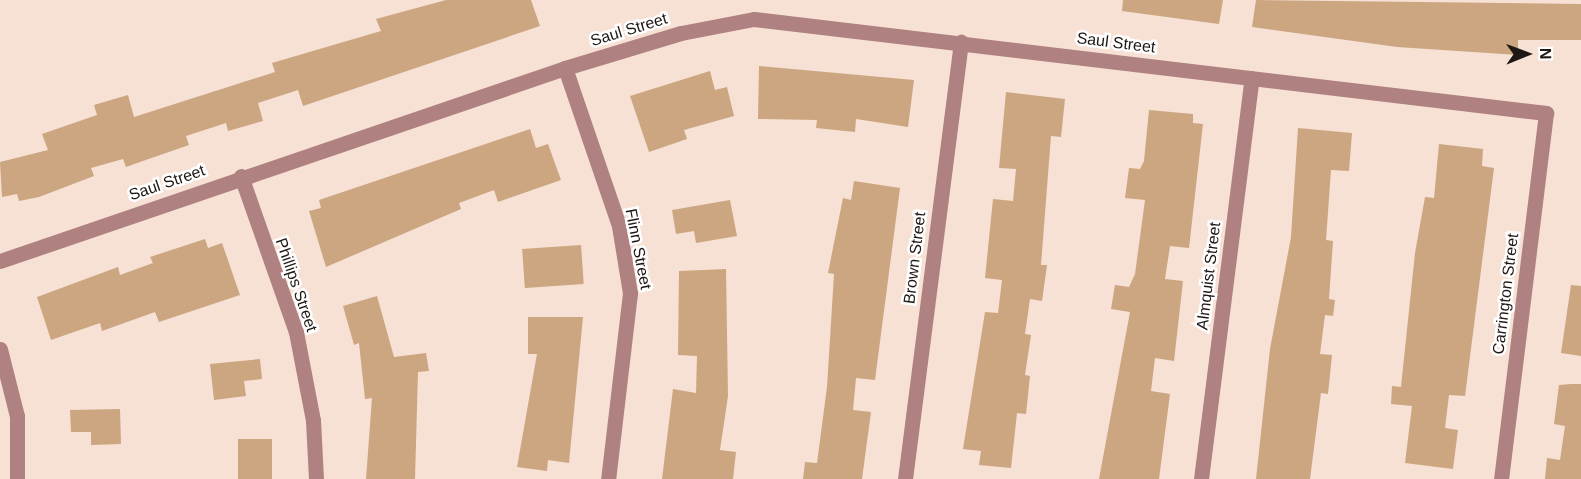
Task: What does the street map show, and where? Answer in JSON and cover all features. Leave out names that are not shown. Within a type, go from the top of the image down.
[{"type":"street","name":"Saul Street","points":[[0,261],[241,176],[565,68],[681,33],[754,19],[1546,113]]},
{"type":"street","name":"Brown Street","points":[[905,479],[961,42]]},
{"type":"street","name":"Flinn Street","points":[[565,68],[619,226],[630,292],[608,479]]},
{"type":"street","name":"Almquist Street","points":[[1201,479],[1252,78]]},
{"type":"street","name":"Carrington Street","points":[[1501,479],[1546,113]]},
{"type":"street","name":"Phillips Street","points":[[241,176],[296,332],[313,420],[316,479]]},
{"type":"street","points":[[0,349],[16,416],[17,479]]},
{"type":"building","points":[[446,0],[531,0],[540,26],[303,106],[298,90],[258,103],[263,121],[228,131],[226,123],[186,136],[189,145],[126,167],[123,159],[91,168],[94,176],[39,197],[19,201],[17,194],[2,197],[0,162],[48,150],[42,134],[97,115],[94,105],[128,95],[134,117],[275,72],[272,63],[381,31],[376,19]]},
{"type":"building","points":[[1123,0],[1223,0],[1219,24],[1122,11]]},
{"type":"building","points":[[1256,0],[1581,4],[1581,40],[1518,40],[1518,55],[1397,47],[1252,27]]},
{"type":"building","points":[[759,66],[914,80],[908,127],[856,119],[855,132],[816,128],[817,120],[758,119]]},
{"type":"building","points":[[710,71],[715,90],[727,87],[734,116],[684,130],[687,139],[649,152],[630,96]]},
{"type":"building","points":[[1006,92],[1065,99],[1061,137],[1051,136],[1041,265],[1047,265],[1042,301],[1030,299],[1025,334],[1031,335],[1025,375],[1030,376],[1026,414],[1017,413],[1011,468],[979,465],[981,451],[963,449],[985,312],[998,313],[1002,280],[985,278],[993,199],[1013,201],[1016,169],[999,168]]},
{"type":"building","points":[[1149,110],[1193,114],[1193,123],[1203,124],[1189,248],[1170,246],[1165,279],[1183,281],[1174,361],[1155,358],[1151,391],[1170,394],[1159,479],[1099,479],[1130,312],[1111,309],[1115,285],[1129,287],[1135,274],[1145,200],[1125,198],[1129,168],[1140,169],[1144,161]]},
{"type":"building","points":[[1298,128],[1352,133],[1349,171],[1331,170],[1326,240],[1333,241],[1329,299],[1335,300],[1333,316],[1325,315],[1320,354],[1332,355],[1328,394],[1321,393],[1310,479],[1256,479],[1270,349],[1291,237]]},
{"type":"building","points":[[530,129],[536,148],[548,144],[561,180],[498,202],[494,190],[459,203],[461,209],[326,267],[309,211],[321,208],[319,200]]},
{"type":"building","points":[[1439,144],[1483,149],[1482,166],[1494,168],[1465,396],[1449,395],[1445,428],[1458,430],[1453,469],[1405,463],[1412,406],[1391,404],[1392,386],[1401,387],[1415,253],[1425,197],[1434,198]]},
{"type":"building","points":[[854,181],[900,188],[875,380],[856,378],[853,410],[871,412],[862,479],[803,479],[805,462],[817,463],[827,387],[834,274],[828,273],[843,198],[851,200]]},
{"type":"building","points":[[730,200],[737,236],[696,243],[694,231],[676,234],[672,210]]},
{"type":"building","points":[[205,239],[208,248],[222,243],[240,295],[159,322],[155,312],[102,331],[100,323],[51,340],[37,297],[118,267],[120,275],[153,263],[150,257]]},
{"type":"building","points":[[581,245],[584,284],[525,288],[522,249]]},
{"type":"building","points":[[726,269],[728,396],[720,450],[736,452],[733,479],[662,479],[673,389],[696,393],[697,356],[678,355],[679,271]]},
{"type":"building","points":[[1571,285],[1581,286],[1581,356],[1561,353]]},
{"type":"building","points":[[377,296],[394,357],[426,353],[429,371],[418,372],[415,479],[366,479],[372,398],[365,399],[359,343],[354,345],[343,306]]},
{"type":"building","points":[[528,317],[583,317],[569,463],[548,460],[547,471],[517,467],[537,354],[528,354]]},
{"type":"building","points":[[260,359],[262,379],[244,381],[246,396],[214,400],[210,364]]},
{"type":"building","points":[[1581,384],[1581,479],[1545,479],[1547,458],[1560,460],[1565,426],[1554,424],[1559,385]]},
{"type":"building","points":[[120,409],[121,444],[91,445],[91,432],[71,432],[70,410]]},
{"type":"building","points":[[238,439],[272,439],[272,479],[238,479]]}]
